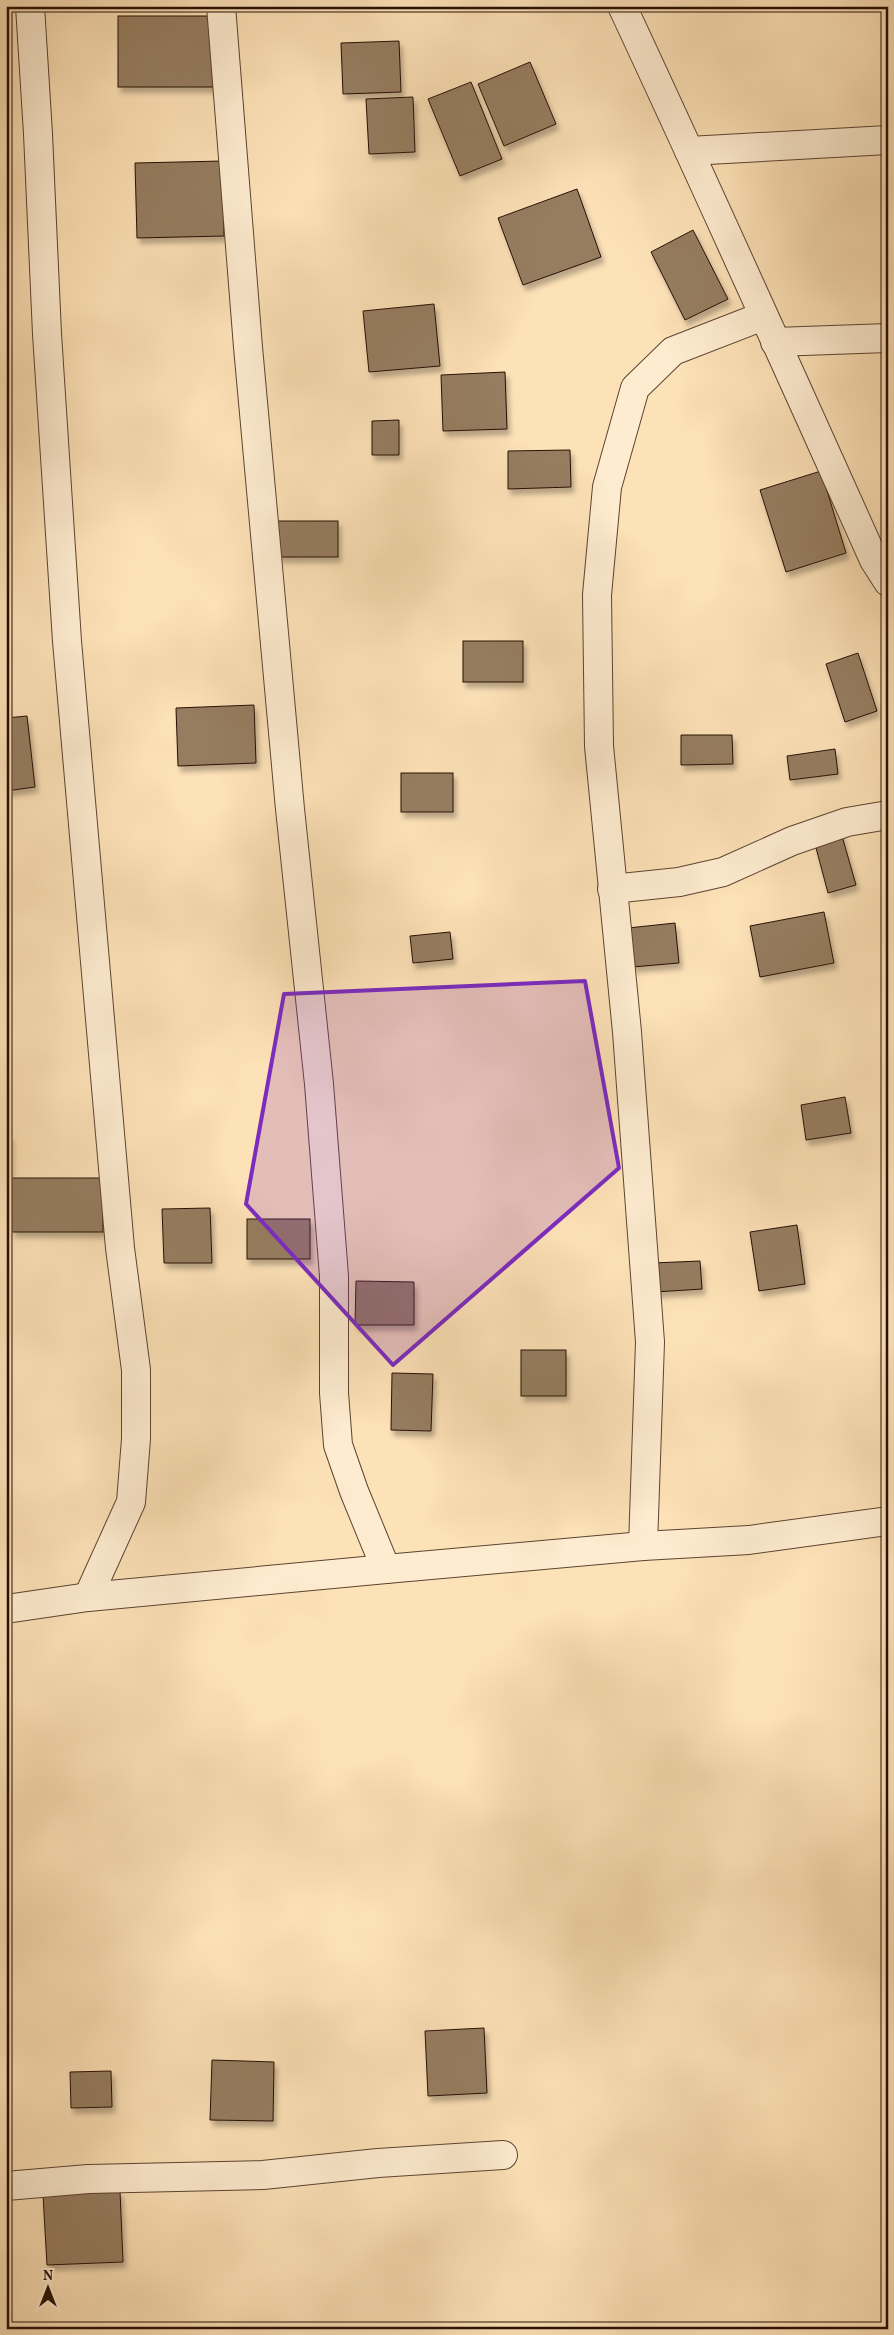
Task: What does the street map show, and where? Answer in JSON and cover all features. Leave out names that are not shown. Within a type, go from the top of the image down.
[{"type":"street","points":[[30,6],[47,334],[68,650],[120,1248],[136,1370],[136,1439],[131,1502],[88,1598]]},
{"type":"street","points":[[221,6],[248,347],[290,809],[319,1084],[334,1276],[334,1393],[338,1445],[354,1491],[386,1569]]},
{"type":"street","points":[[622,6],[690,150],[874,560],[888,582]]},
{"type":"street","points":[[690,150],[888,140]]},
{"type":"street","points":[[643,1546],[650,1342],[627,1032],[599,746],[597,596],[607,487],[635,388],[673,351],[763,316]]},
{"type":"street","points":[[775,342],[888,338]]},
{"type":"street","points":[[612,889],[679,882],[723,872],[792,841],[847,822],[888,814]]},
{"type":"street","points":[[6,1609],[88,1598],[386,1569],[643,1546],[749,1540],[888,1521]]},
{"type":"street","points":[[6,2186],[88,2179],[263,2175],[378,2163],[503,2155]]},
{"type":"highlighted area","points":[[585,981],[619,1168],[393,1365],[246,1204],[284,994]]},
{"type":"building","points":[[118,16],[215,16],[215,87],[118,87]]},
{"type":"building","points":[[399,41],[401,92],[343,94],[341,43]]},
{"type":"building","points":[[530,62],[556,124],[504,146],[478,84]]},
{"type":"building","points":[[471,82],[502,159],[460,176],[428,99]]},
{"type":"building","points":[[413,97],[415,152],[369,154],[366,99]]},
{"type":"building","points":[[223,161],[224,236],[137,238],[135,163]]},
{"type":"building","points":[[577,189],[601,257],[523,285],[498,218]]},
{"type":"building","points":[[693,230],[728,299],[685,320],[651,252]]},
{"type":"building","points":[[434,304],[440,366],[369,372],[363,311]]},
{"type":"building","points":[[505,372],[507,429],[443,431],[441,375]]},
{"type":"building","points":[[399,420],[399,455],[372,455],[372,421]]},
{"type":"building","points":[[570,450],[571,487],[508,489],[508,451]]},
{"type":"building","points":[[821,471],[846,553],[786,572],[760,490]]},
{"type":"building","points":[[278,521],[338,521],[338,557],[278,557]]},
{"type":"building","points":[[463,641],[523,641],[523,682],[463,682]]},
{"type":"building","points":[[858,653],[877,711],[845,722],[826,664]]},
{"type":"building","points":[[254,705],[256,763],[178,766],[176,708]]},
{"type":"building","points":[[27,716],[35,787],[6,791],[6,718]]},
{"type":"building","points":[[681,735],[732,735],[733,764],[681,765]]},
{"type":"building","points":[[835,749],[838,774],[790,780],[787,756]]},
{"type":"building","points":[[401,773],[453,773],[453,812],[401,812]]},
{"type":"building","points":[[838,822],[856,885],[828,893],[811,829]]},
{"type":"building","points":[[824,912],[834,963],[760,977],[750,926]]},
{"type":"building","points":[[675,923],[679,963],[632,967],[628,928]]},
{"type":"building","points":[[450,932],[453,959],[413,963],[410,936]]},
{"type":"building","points":[[845,1097],[851,1133],[806,1140],[801,1105]]},
{"type":"building","points":[[6,1136],[10,1136],[10,1172],[6,1172]]},
{"type":"building","points":[[12,1178],[103,1178],[103,1232],[12,1232]]},
{"type":"building","points":[[210,1208],[212,1263],[164,1263],[162,1209]]},
{"type":"building","points":[[247,1219],[310,1219],[310,1259],[247,1259]]},
{"type":"building","points":[[797,1225],[805,1284],[759,1291],[750,1232]]},
{"type":"building","points":[[700,1261],[702,1289],[655,1292],[653,1263]]},
{"type":"building","points":[[356,1281],[414,1282],[414,1325],[355,1325]]},
{"type":"building","points":[[521,1350],[566,1350],[566,1396],[521,1396]]},
{"type":"building","points":[[392,1373],[433,1374],[431,1431],[391,1430]]},
{"type":"building","points":[[484,2028],[487,2093],[428,2096],[425,2031]]},
{"type":"building","points":[[212,2060],[274,2062],[273,2121],[210,2120]]},
{"type":"building","points":[[111,2071],[112,2107],[71,2108],[70,2072]]},
{"type":"building","points":[[120,2191],[123,2262],[47,2265],[43,2195]]}]
